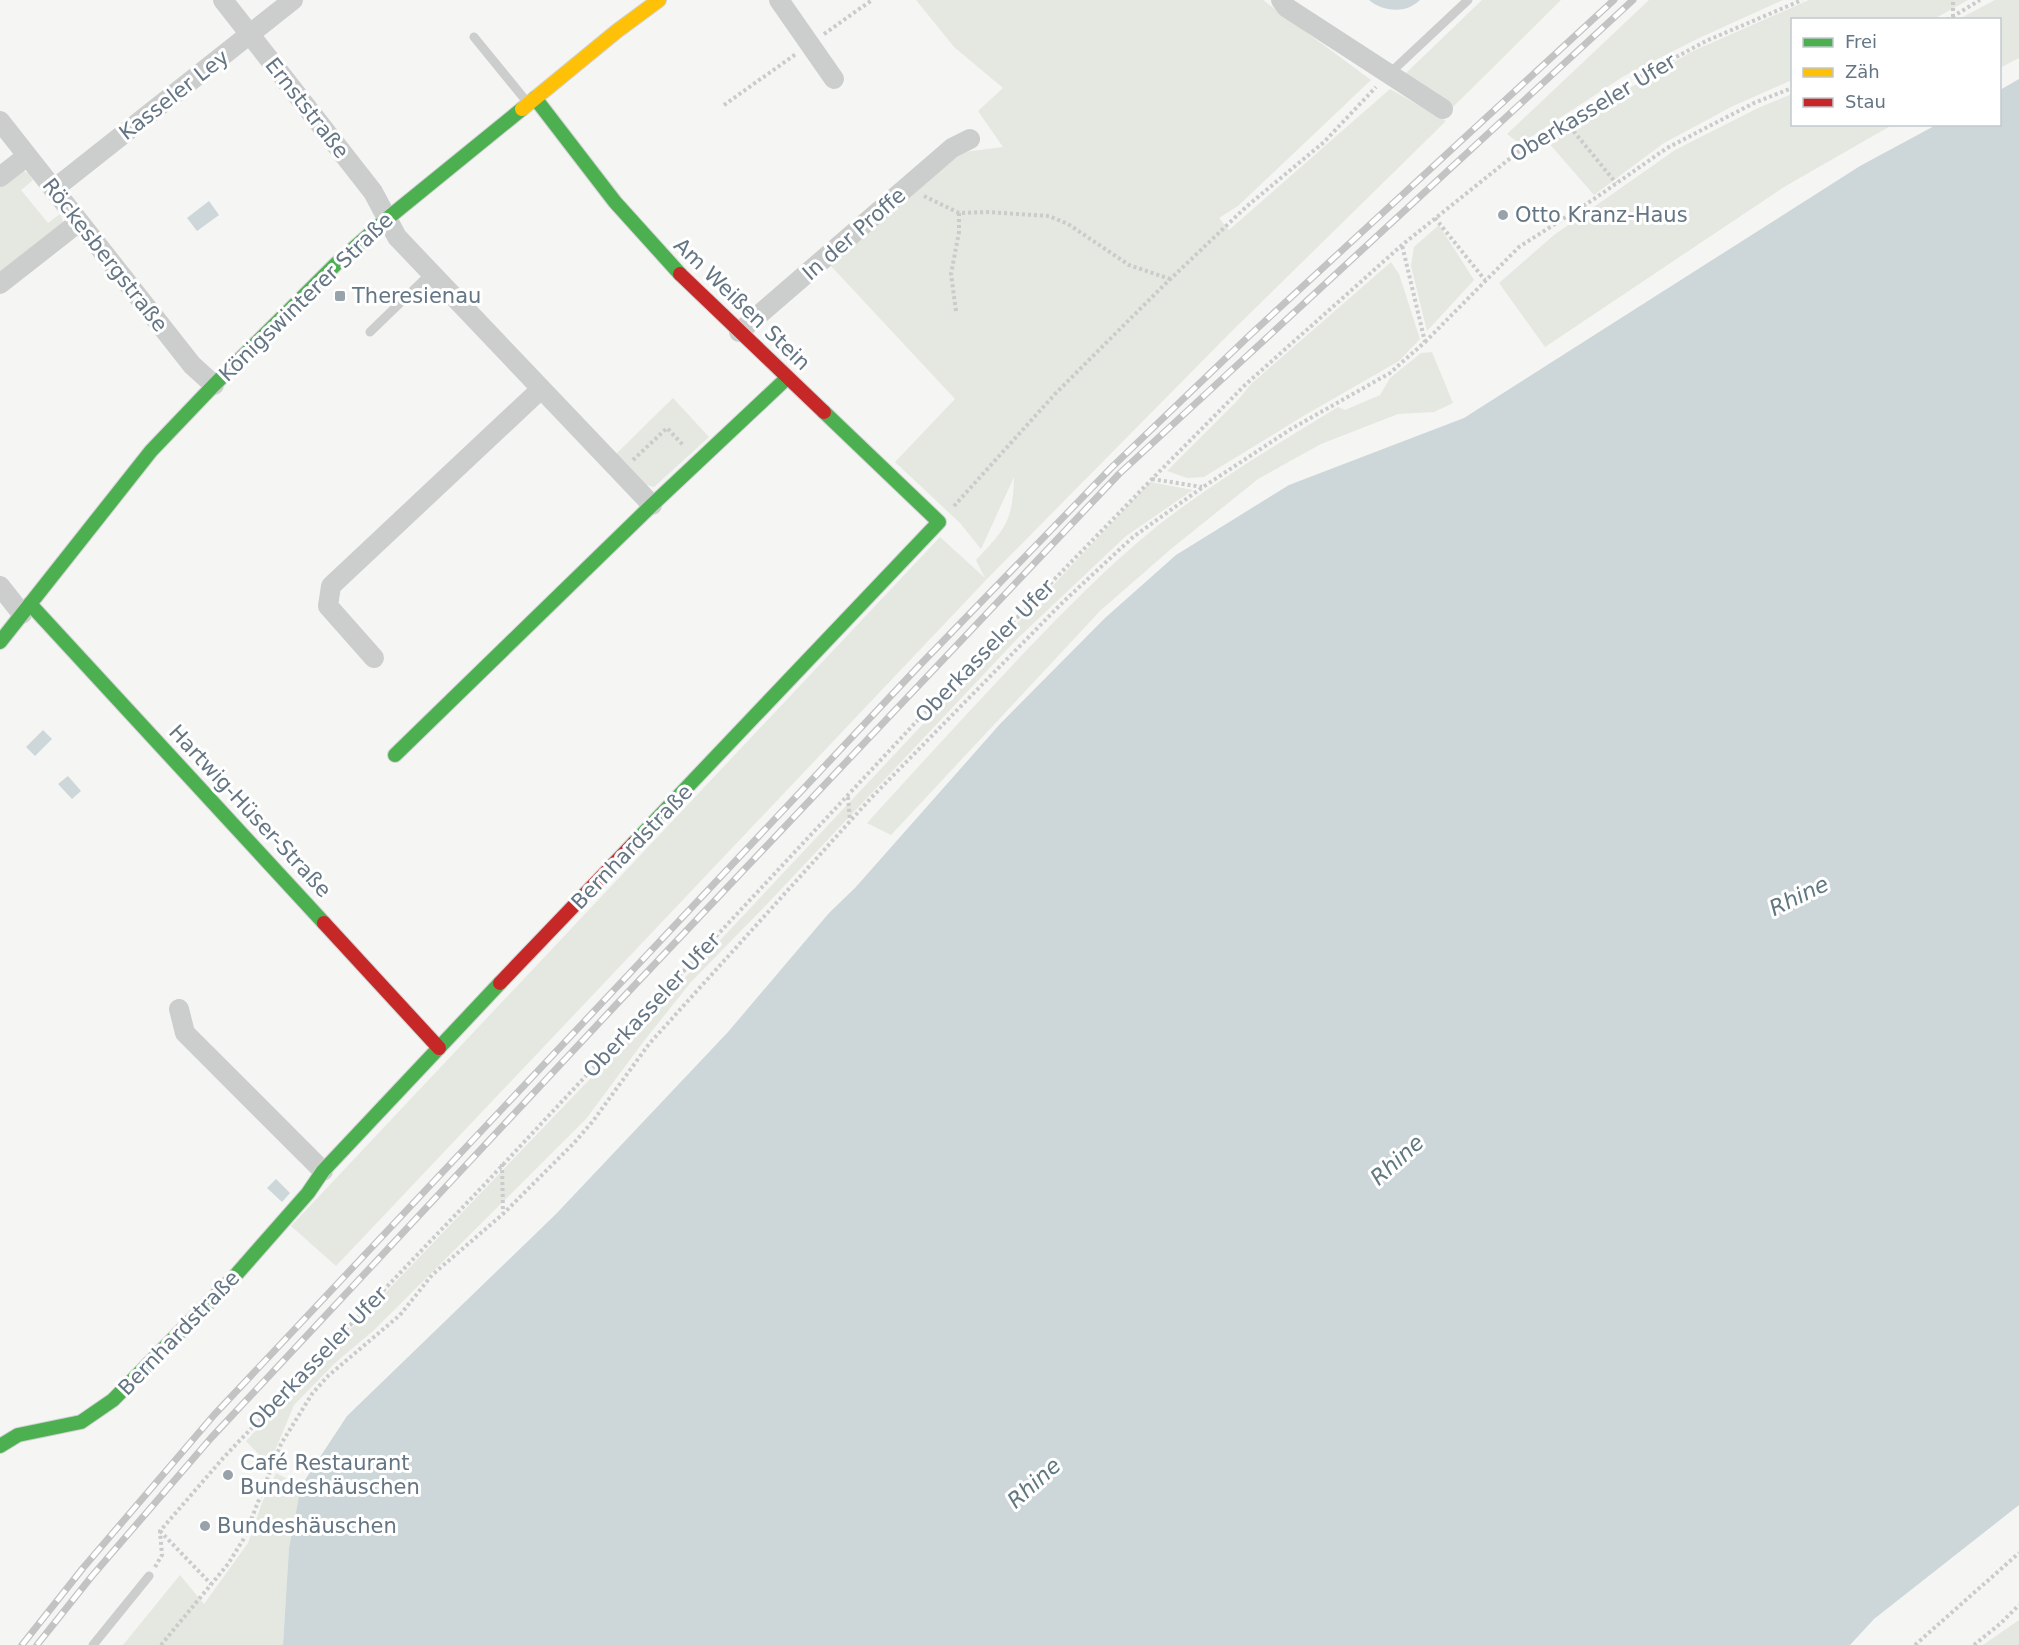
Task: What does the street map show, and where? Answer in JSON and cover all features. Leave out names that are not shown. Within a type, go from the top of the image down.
[{"type":"street","name":"Ernststraße","points":[[223,0],[373,192],[388,218]]},
{"type":"street","name":"Kasseler Ley","points":[[54,189],[293,0]]},
{"type":"street","name":"Königswinterer Straße","points":[[0,642],[151,451],[336,264],[388,218],[658,0]]},
{"type":"street","points":[[778,0],[834,79]]},
{"type":"street","points":[[1281,0],[1286,7],[1443,109]]},
{"type":"street","name":"Am Weißen Stein","points":[[532,101],[668,263],[939,522]]},
{"type":"street","name":"Röckesbergstraße","points":[[0,121],[192,365],[214,386]]},
{"type":"street","name":"In der Proffe","points":[[739,332],[952,148],[970,139]]},
{"type":"street","points":[[0,177],[27,156]]},
{"type":"street","points":[[388,218],[397,237],[652,505]]},
{"type":"street","points":[[0,284],[79,222]]},
{"type":"street","points":[[395,755],[652,505],[787,378]]},
{"type":"street","points":[[374,658],[328,606],[331,586],[541,389]]},
{"type":"street","name":"Bernhardstraße","points":[[0,1446],[18,1435],[81,1422],[113,1400],[235,1276],[308,1193],[324,1171],[939,522]]},
{"type":"street","points":[[0,586],[26,609]]},
{"type":"street","name":"Hartwig-Hüser-Straße","points":[[26,609],[439,1048]]},
{"type":"street","points":[[179,1009],[185,1033],[324,1171]]},
{"type":"lane","points":[[1389,74],[1468,0]]},
{"type":"lane","points":[[474,37],[532,101]]},
{"type":"lane","points":[[370,332],[431,273]]},
{"type":"lane","points":[[93,1645],[149,1576]]},
{"type":"path","name":"Oberkasseler Ufer","points":[[160,1531],[224,1457],[932,706],[1245,385],[1402,245],[1518,152],[1615,90],[1706,41],[1802,0]]},
{"type":"path","points":[[1953,0],[1953,17]]},
{"type":"path","points":[[1953,17],[1980,0]]},
{"type":"path","points":[[939,522],[1055,394],[1170,279],[1246,207],[1324,142],[1389,74]]},
{"type":"path","points":[[161,1645],[228,1563],[243,1540],[281,1444],[312,1394],[328,1376],[400,1315],[432,1275],[503,1214],[594,1121],[648,1044],[687,1003],[720,962],[871,798],[1062,603],[1133,537],[1203,487],[1292,429],[1390,373],[1425,342],[1519,247],[1667,148],[1754,103],[1791,88]]},
{"type":"path","points":[[1566,122],[1616,183]]},
{"type":"path","points":[[908,188],[959,213],[987,212],[1049,216],[1068,224],[1129,265],[1170,279]]},
{"type":"path","points":[[956,311],[951,274],[959,232],[959,213]]},
{"type":"path","points":[[1435,218],[1485,280]]},
{"type":"path","points":[[1402,245],[1425,342]]},
{"type":"path","points":[[620,472],[667,428],[698,461]]},
{"type":"path","points":[[1152,478],[1203,487]]},
{"type":"path","points":[[848,797],[850,822]]},
{"type":"path","points":[[502,1164],[503,1214]]},
{"type":"path","points":[[160,1531],[211,1584]]},
{"type":"path","points":[[149,1576],[162,1555],[160,1531]]},
{"type":"path","points":[[1914,1645],[2019,1553]]},
{"type":"path","points":[[1974,1645],[2019,1605]]},
{"type":"shaded area","points":[[916,0],[1263,0],[1371,80],[1238,206],[1219,218],[1229,230],[1390,89],[1446,121],[1231,332],[986,580],[336,1266],[291,1226],[940,537],[985,578],[976,560],[1001,532],[1005,524],[1012,505],[1014,477],[981,549],[960,523],[895,462],[955,399],[830,265],[957,153],[1003,147],[978,111],[1003,88],[954,47]]},
{"type":"shaded area","points":[[1482,0],[1561,0],[1452,108],[1404,75]]},
{"type":"shaded area","points":[[1649,0],[1783,0],[1697,39],[1624,76],[1520,144],[1507,134]]},
{"type":"shaded area","points":[[1809,0],[1968,0],[1936,18],[1791,18],[1791,80],[1733,106],[1664,143],[1594,195],[1547,141],[1693,51]]},
{"type":"shaded area","points":[[1995,0],[2019,0],[2019,58],[2001,67],[2001,18],[1961,18]]},
{"type":"shaded area","points":[[1791,94],[1791,126],[1890,126],[1784,187],[1545,347],[1499,283],[1554,235],[1675,150],[1758,108]]},
{"type":"shaded area","points":[[23,171],[29,173],[33,180],[21,190],[48,223],[60,214],[62,227],[0,278],[0,184]]},
{"type":"shaded area","points":[[1439,225],[1474,280],[1427,331],[1411,266],[1414,247]]},
{"type":"shaded area","points":[[1391,262],[1399,274],[1420,339],[1399,361],[1204,477],[1187,478],[1167,471],[1251,384]]},
{"type":"shaded area","points":[[1432,352],[1453,403],[1434,412],[1398,414],[1321,444],[1258,479],[1171,549],[1101,610],[891,835],[867,823],[1053,622],[1138,542],[1222,479],[1338,407],[1345,410],[1380,395],[1390,378],[1421,353]]},
{"type":"shaded area","points":[[673,398],[709,437],[654,487],[637,479],[615,455]]},
{"type":"shaded area","points":[[1150,482],[1193,490],[1126,536],[1018,638],[691,982],[586,1119],[374,1330],[335,1363],[294,1405],[269,1465],[246,1441],[588,1081]]},
{"type":"shaded area","points":[[276,1473],[301,1486],[289,1548],[283,1645],[123,1645],[180,1575],[204,1604],[248,1543],[262,1503]]},
{"type":"shaded area","points":[[2019,1620],[2019,1645],[1983,1645]]},
{"type":"water","points":[[1369,0],[1420,0],[1408,8],[1394,10],[1381,7]]},
{"type":"water","name":"Rhine","points":[[2019,79],[2019,1505],[1874,1619],[1850,1645],[283,1645],[289,1548],[301,1486],[347,1416],[556,1214],[728,1032],[829,913],[855,888],[1000,724],[1105,618],[1176,555],[1289,485],[1464,418],[1860,166],[1934,126],[2001,126],[2001,89]]},
{"type":"water","points":[[209,201],[219,215],[197,231],[187,218]]},
{"type":"water","points":[[43,730],[52,739],[35,756],[26,747]]},
{"type":"water","points":[[68,776],[81,791],[72,799],[58,784]]},
{"type":"water","points":[[276,1179],[290,1193],[282,1202],[267,1188]]},
{"type":"railway","points":[[22,1645],[83,1568],[214,1415],[918,667],[1111,468],[1250,335],[1614,0]]},
{"type":"railway","points":[[37,1645],[92,1576],[211,1438],[614,1007],[1119,474],[1633,0]]},
{"type":"traffic: fast","points":[[535,98],[615,202],[680,274]]},
{"type":"traffic: fast","points":[[0,642],[151,451],[214,385],[336,264],[388,218],[522,109]]},
{"type":"traffic: fast","points":[[395,755],[652,505],[787,378]]},
{"type":"traffic: fast","points":[[634,843],[939,522],[824,412]]},
{"type":"traffic: fast","points":[[30,604],[324,923]]},
{"type":"traffic: fast","points":[[0,1446],[18,1435],[81,1422],[113,1400],[235,1276],[308,1193],[323,1171],[500,983]]},
{"type":"traffic: slow","points":[[522,109],[617,31],[659,0]]},
{"type":"traffic: jam","points":[[680,274],[824,412]]},
{"type":"traffic: jam","points":[[500,983],[634,843]]},
{"type":"traffic: jam","points":[[324,923],[439,1048]]},
{"type":"place","name":"Otto Kranz-Haus","points":[[1503,215]]},
{"type":"place","name":"Theresienau","points":[[340,296]]},
{"type":"place","name":"Café Restaurant Bundeshäuschen","points":[[228,1475]]},
{"type":"place","name":"Bundeshäuschen","points":[[205,1526]]}]
